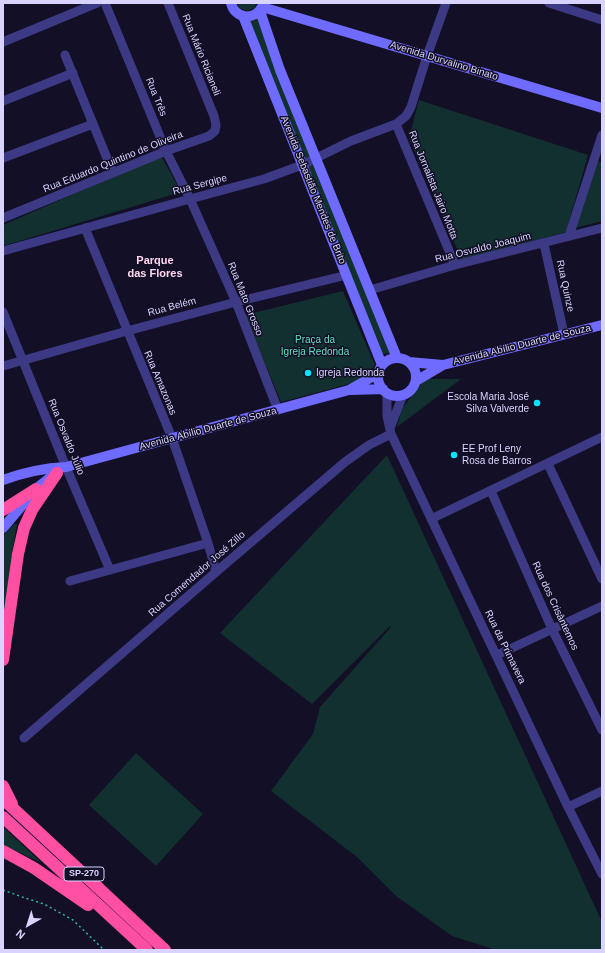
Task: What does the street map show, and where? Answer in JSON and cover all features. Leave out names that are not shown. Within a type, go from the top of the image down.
[{"type":"highway","points":[[3,660],[18,554],[24,528],[32,510],[62,470]]},
{"type":"highway","points":[[3,510],[36,489]]},
{"type":"highway","points":[[3,786],[16,811]]},
{"type":"highway","name":"SP-270","points":[[3,799],[165,950]]},
{"type":"highway","name":"SP-270","points":[[3,817],[146,950]]},
{"type":"highway","points":[[3,851],[34,868],[79,898],[146,950]]},
{"type":"main road","points":[[231,3],[235,11],[243,16],[252,16],[264,6]]},
{"type":"main road","name":"Avenida Sebastião Mendes de Brito","points":[[264,6],[280,70],[398,358]]},
{"type":"main road","name":"Avenida Durvalino Binato","points":[[264,6],[602,108]]},
{"type":"main road","name":"Avenida Sebastião Mendes de Brito","points":[[243,16],[347,275],[380,369]]},
{"type":"main road","name":"Avenida Abílio Duarte de Souza","points":[[409,362],[443,364],[602,325]]},
{"type":"main road","points":[[392,358],[398,358],[409,362],[414,367],[416,381],[411,389],[403,395],[398,396],[385,391],[379,381],[380,369],[392,358]]},
{"type":"main road","name":"Avenida Abílio Duarte de Souza","points":[[416,381],[443,364]]},
{"type":"main road","name":"Avenida Abílio Duarte de Souza","points":[[349,390],[380,369]]},
{"type":"main road","name":"Avenida Abílio Duarte de Souza","points":[[62,470],[172,438],[349,390],[385,391]]},
{"type":"main road","points":[[3,480],[28,471],[46,468],[62,470]]},
{"type":"main road","points":[[3,528],[36,489],[62,470]]},
{"type":"street","points":[[3,42],[97,3]]},
{"type":"street","name":"Rua Três","points":[[105,3],[166,151],[190,198]]},
{"type":"street","name":"Rua Mário Ricianeli","points":[[168,3],[214,116]]},
{"type":"street","name":"Rua Jornalista Jairo Motta","points":[[446,3],[411,107],[406,116],[396,124],[455,265]]},
{"type":"street","points":[[549,3],[602,20]]},
{"type":"street","points":[[65,54],[113,172]]},
{"type":"street","points":[[3,101],[73,73]]},
{"type":"street","name":"Rua Eduardo Quintino de Oliveira","points":[[3,218],[113,172],[209,136],[215,131],[216,125],[214,116]]},
{"type":"street","points":[[3,158],[93,124]]},
{"type":"street","name":"Rua Sergipe","points":[[3,251],[190,198],[264,179],[302,165],[351,141],[396,124]]},
{"type":"street","points":[[569,236],[602,135]]},
{"type":"street","name":"Rua Mato Grosso","points":[[190,198],[236,302],[278,410]]},
{"type":"street","name":"Rua Amazonas","points":[[85,228],[126,331],[172,438],[208,542],[216,572]]},
{"type":"street","name":"Rua Osvaldo Joaquim","points":[[370,290],[455,265],[544,244],[602,228]]},
{"type":"street","name":"Rua Quinze","points":[[544,244],[564,334]]},
{"type":"street","name":"Rua Belém","points":[[3,366],[126,331],[347,275]]},
{"type":"street","name":"Rua Osvaldo Júlio","points":[[3,312],[24,361],[62,470],[110,570]]},
{"type":"street","name":"Rua da Primavera","points":[[385,391],[387,416],[391,432],[430,519],[497,655],[568,807],[602,874]]},
{"type":"street","points":[[391,432],[395,414],[403,395]]},
{"type":"street","name":"Rua Comendador José Zillo","points":[[24,738],[345,462],[391,432]]},
{"type":"street","points":[[430,519],[602,437]]},
{"type":"street","points":[[548,464],[602,579]]},
{"type":"street","name":"Rua dos Crisântemos","points":[[491,491],[552,629],[602,730]]},
{"type":"street","points":[[70,581],[208,542]]},
{"type":"street","points":[[497,655],[602,606]]},
{"type":"street","points":[[568,807],[602,791]]},
{"type":"path","points":[[3,890],[44,904],[73,920],[104,950]]},
{"type":"green space","points":[[237,3],[257,3],[254,8],[247,11],[239,8]]},
{"type":"green space","points":[[257,19],[393,353],[382,354],[248,22]]},
{"type":"green space","points":[[419,100],[588,155],[566,232],[462,260],[409,138]]},
{"type":"green space","points":[[161,156],[181,192],[3,246],[3,225]]},
{"type":"green space","points":[[595,161],[602,162],[602,221],[575,228]]},
{"type":"green space","name":"Praça da Igreja Redonda","points":[[343,291],[375,365],[360,381],[281,402],[245,315]]},
{"type":"green space","points":[[428,379],[461,379],[397,427],[402,409],[421,384]]},
{"type":"green space","points":[[387,455],[602,922],[602,950],[496,950],[452,936],[396,896],[357,857],[271,791],[313,734],[320,707],[391,627],[390,626],[312,704],[220,633]]},
{"type":"green space","points":[[14,524],[17,524],[3,620],[3,536]]},
{"type":"green space","points":[[136,753],[203,814],[156,866],[89,805]]},
{"type":"green space","points":[[3,827],[42,863],[3,845]]},
{"type":"place","name":"Igreja Redonda","points":[[308,373]]},
{"type":"place","name":"Escola Maria José Silva Valverde","points":[[537,403]]},
{"type":"place","name":"EE Prof Leny Rosa de Barros","points":[[454,455]]},
{"type":"district","name":"Parque das Flores","points":[[155,267]]}]
